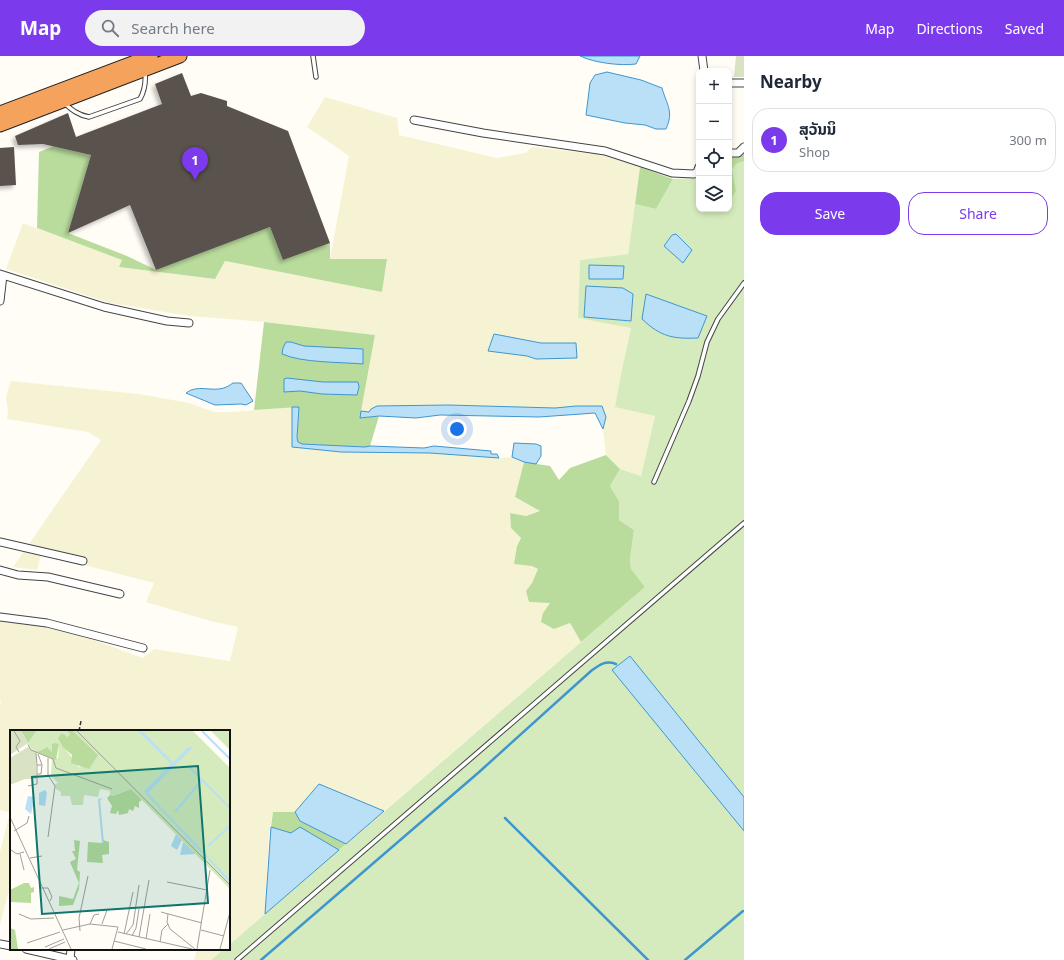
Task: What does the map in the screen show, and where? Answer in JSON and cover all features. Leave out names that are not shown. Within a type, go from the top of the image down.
[{"type":"highway","points":[[0,113],[146,61],[180,56]]},
{"type":"highway","points":[[0,124],[62,101],[146,61]]},
{"type":"street","points":[[702,56],[704,68]]},
{"type":"street","points":[[732,83],[744,83]]},
{"type":"street","points":[[414,120],[483,133],[605,151],[672,173],[694,174],[696,173]]},
{"type":"street","points":[[732,153],[738,153],[744,147]]},
{"type":"street","points":[[0,302],[1,274],[104,307],[167,321],[189,322]]},
{"type":"street","points":[[0,542],[83,561]]},
{"type":"street","points":[[0,570],[18,575],[48,577],[120,594]]},
{"type":"street","points":[[0,617],[47,623],[142,648]]},
{"type":"street","points":[[0,944],[10,946]]},
{"type":"street","points":[[30,950],[71,960]]},
{"type":"lane","points":[[313,56],[316,77]]},
{"type":"lane","points":[[62,101],[75,112],[82,116],[89,117],[140,99],[144,93],[145,87],[146,61]]},
{"type":"lane","points":[[654,482],[690,401],[707,342],[718,319],[744,282]]},
{"type":"lane","points":[[237,960],[744,523]]},
{"type":"path","points":[[79,730],[81,721]]},
{"type":"shaded area","points":[[325,97],[397,118],[399,135],[497,158],[526,153],[532,147],[604,155],[640,167],[628,254],[580,260],[578,318],[631,327],[616,407],[655,416],[641,476],[620,469],[606,455],[603,429],[604,411],[602,406],[555,408],[414,405],[369,412],[361,411],[375,335],[264,322],[190,316],[110,303],[6,269],[23,223],[122,260],[120,267],[214,279],[225,261],[382,292],[387,259],[330,259],[349,156],[307,127]]},
{"type":"shaded area","points":[[11,381],[139,394],[189,403],[214,412],[292,407],[293,447],[341,452],[430,453],[499,458],[512,457],[524,462],[515,497],[540,511],[526,516],[510,513],[511,528],[521,538],[517,546],[532,566],[538,569],[533,583],[550,603],[543,613],[554,629],[570,623],[581,642],[384,811],[319,784],[295,812],[273,812],[269,834],[265,914],[230,944],[230,730],[10,730],[10,812],[0,810],[0,617],[47,623],[143,658],[154,649],[230,661],[238,627],[210,621],[146,602],[154,583],[41,554],[37,570],[13,567],[101,440],[88,432],[7,419],[8,412],[6,397]]},
{"type":"shaded area","points":[[10,812],[10,887],[0,925],[0,852]]},
{"type":"shaded area","points":[[197,950],[223,950],[211,960],[194,960]]},
{"type":"green space","points":[[736,56],[744,56],[744,77],[734,77]]},
{"type":"green space","points":[[54,146],[91,155],[68,233],[127,256],[156,270],[270,227],[283,260],[330,243],[330,259],[387,259],[382,292],[225,261],[215,279],[119,267],[122,260],[37,228],[39,152]]},
{"type":"green space","points":[[744,152],[744,161],[736,164],[732,169],[732,157],[739,157]]},
{"type":"green space","points":[[744,161],[744,960],[211,960],[223,950],[230,950],[230,944],[645,587],[631,569],[630,559],[634,530],[619,520],[619,501],[610,486],[620,469],[641,476],[655,416],[615,407],[631,328],[578,318],[580,260],[628,254],[635,204],[656,209],[673,179],[696,178],[696,212],[732,212],[732,198],[736,191],[732,169],[736,164]]},
{"type":"green space","points":[[640,167],[673,179],[656,209],[635,204]]},
{"type":"green space","points":[[732,169],[736,191],[732,198]]},
{"type":"green space","points":[[264,322],[375,335],[361,411],[361,418],[379,416],[370,446],[302,444],[298,442],[297,438],[299,407],[254,410]]},
{"type":"green space","points":[[606,455],[620,469],[610,486],[619,501],[619,520],[634,530],[630,559],[631,569],[645,587],[581,642],[570,623],[554,629],[541,622],[543,613],[550,603],[529,602],[526,591],[532,583],[538,569],[532,566],[514,564],[517,546],[521,538],[511,528],[510,513],[526,516],[540,511],[515,497],[524,462],[550,466],[559,480],[570,468]]},
{"type":"green space","points":[[273,812],[295,812],[300,821],[346,844],[339,850],[300,827],[291,833],[271,827]]},
{"type":"water","points":[[580,56],[640,56],[636,64],[623,65],[600,62]]},
{"type":"water","points":[[607,72],[641,80],[662,88],[670,113],[666,129],[656,129],[645,125],[625,123],[586,115],[590,83],[595,75]]},
{"type":"water","points":[[676,234],[692,250],[683,263],[664,246],[672,235]]},
{"type":"water","points":[[589,265],[624,266],[623,279],[589,279]]},
{"type":"water","points":[[586,286],[623,288],[633,294],[631,321],[584,317]]},
{"type":"water","points":[[646,294],[707,316],[698,338],[668,336],[655,330],[649,325],[642,319]]},
{"type":"water","points":[[494,334],[541,343],[576,343],[577,358],[536,359],[527,356],[488,351]]},
{"type":"water","points":[[286,342],[304,346],[363,349],[363,364],[311,361],[290,357],[282,354]]},
{"type":"water","points":[[287,378],[323,382],[358,382],[359,387],[357,395],[322,394],[300,391],[284,392],[284,379]]},
{"type":"water","points":[[233,383],[241,383],[253,401],[246,405],[215,405],[186,393],[195,389],[224,388]]},
{"type":"water","points":[[448,405],[555,408],[602,406],[606,417],[603,429],[595,413],[539,417],[440,415],[416,418],[379,416],[360,418],[361,411],[369,412],[377,406]]},
{"type":"water","points":[[292,407],[299,407],[297,438],[298,442],[302,444],[424,448],[434,446],[491,451],[491,454],[497,454],[499,458],[430,453],[341,452],[292,447]]},
{"type":"water","points":[[514,443],[536,444],[541,446],[541,456],[536,464],[524,462],[512,457]]},
{"type":"water","points":[[630,656],[744,797],[744,831],[612,670]]},
{"type":"water","points":[[319,784],[384,811],[346,844],[300,821],[295,812]]},
{"type":"water","points":[[271,827],[291,833],[300,827],[339,850],[265,914]]},
{"type":"building","points":[[182,73],[191,96],[201,93],[227,101],[227,106],[288,131],[330,243],[283,260],[270,227],[156,270],[130,205],[68,233],[91,155],[43,144],[18,145],[15,136],[68,113],[76,137],[162,104],[155,84]]},
{"type":"building","points":[[14,147],[16,185],[0,186],[0,148]]},
{"type":"waterway","points":[[261,960],[478,773],[591,671],[605,663],[616,664]]},
{"type":"waterway","points":[[505,818],[648,960]]},
{"type":"waterway","points":[[685,960],[743,911]]},
{"type":"place","name":"ສຸວັນນິ","points":[[195,180]]}]
